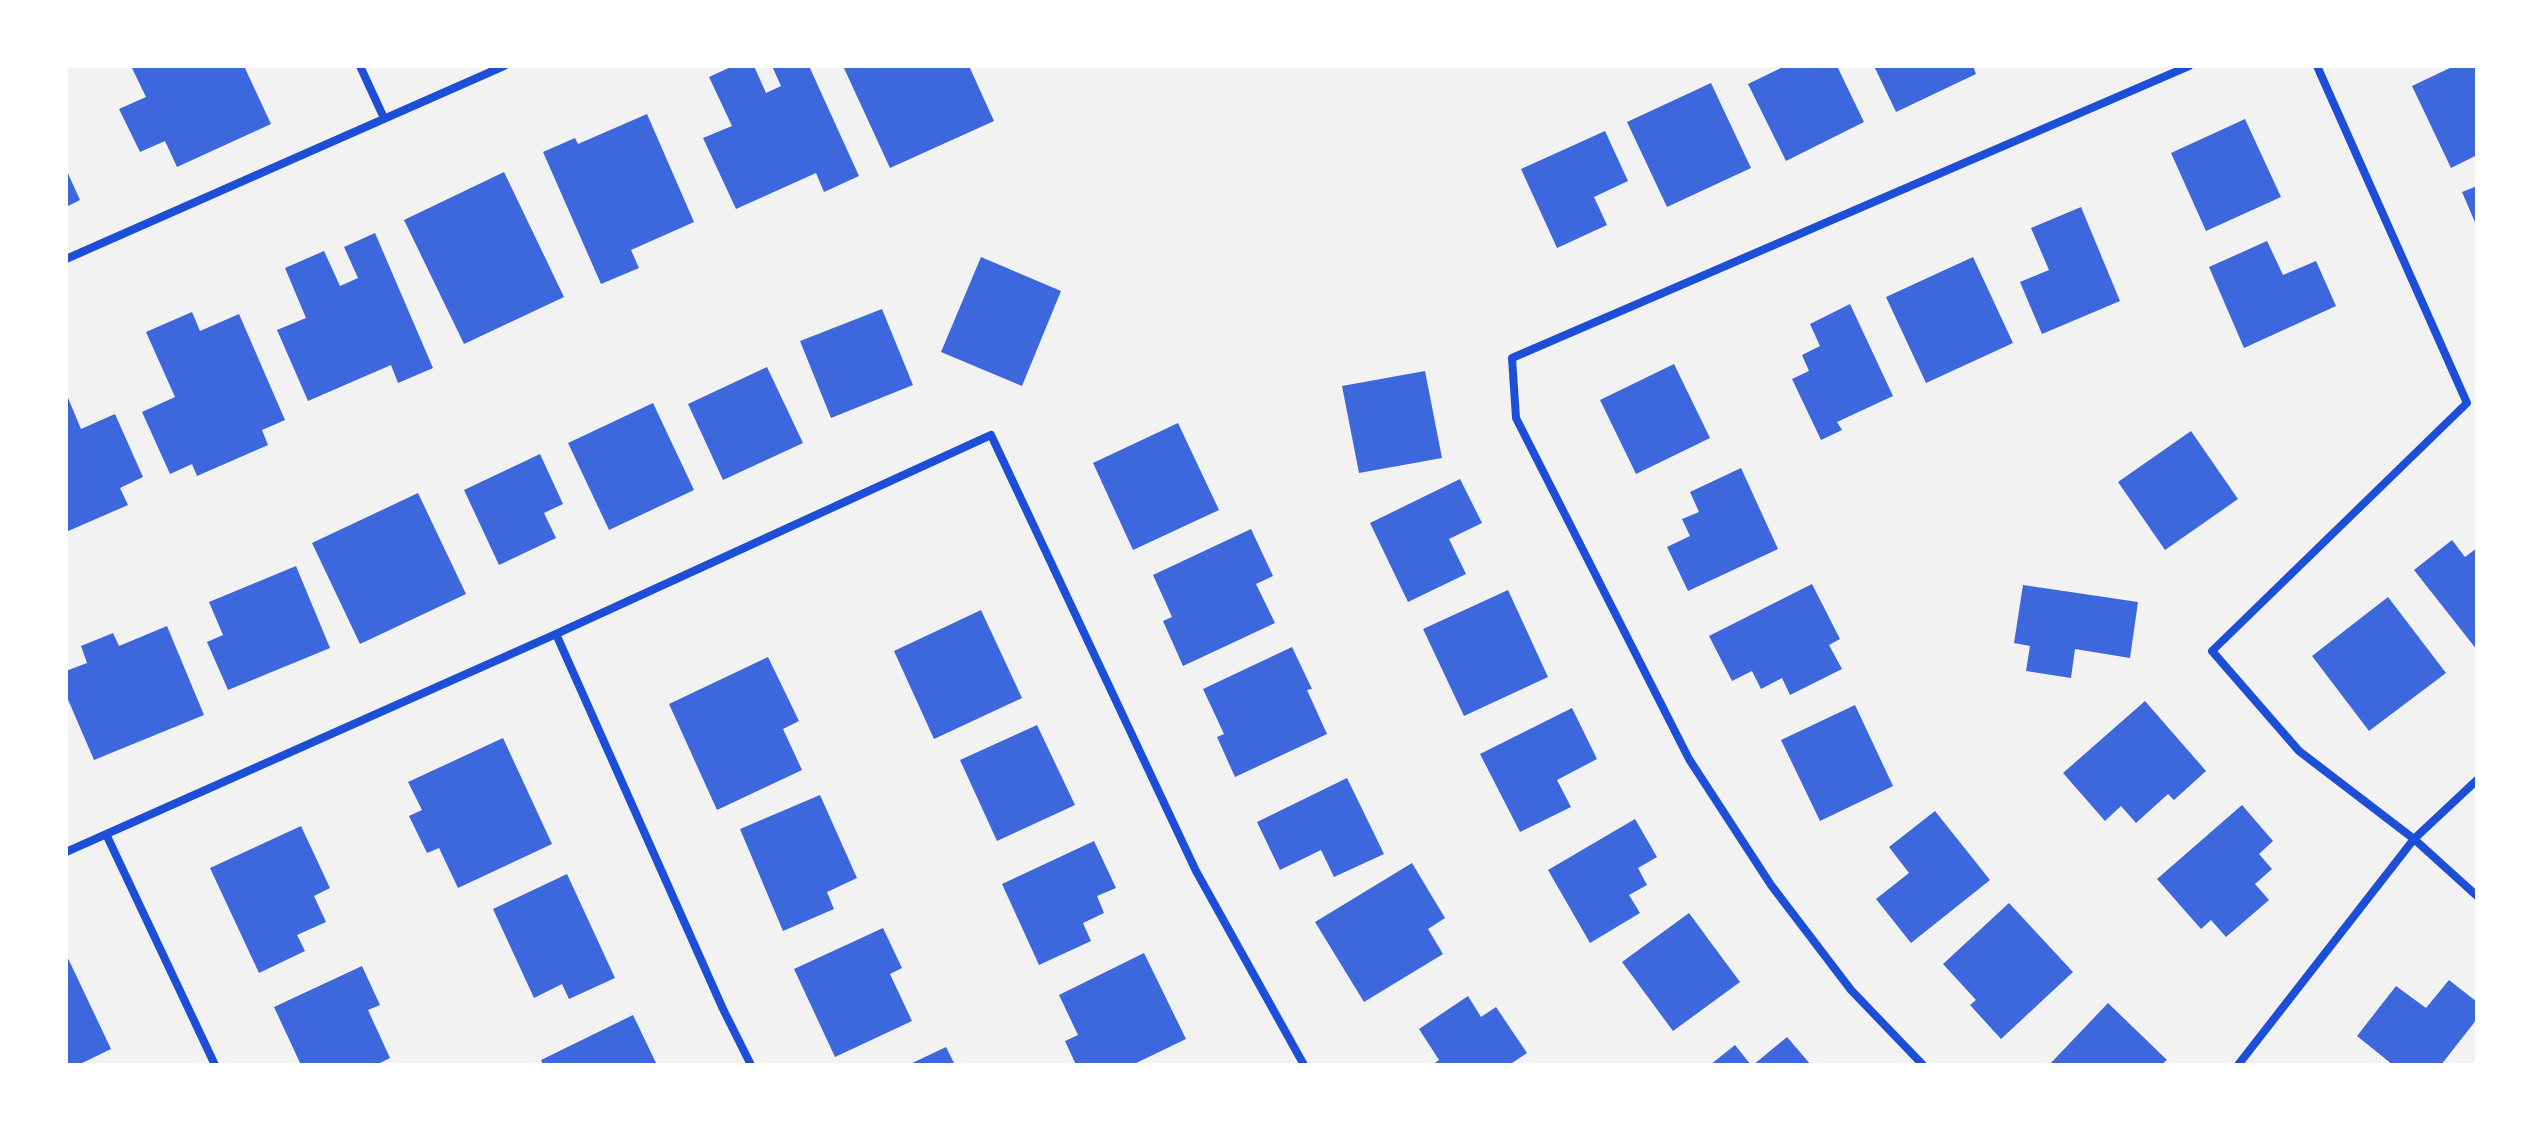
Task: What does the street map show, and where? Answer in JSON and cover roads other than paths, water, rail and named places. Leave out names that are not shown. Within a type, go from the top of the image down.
[{"type":"street","points":[[360,66],[384,118]]},
{"type":"street","points":[[66,259],[504,66]]},
{"type":"street","points":[[1923,1065],[1851,990],[1771,885],[1689,759],[1516,418],[1512,358],[2189,66]]},
{"type":"street","points":[[2317,66],[2467,403],[2212,651],[2299,751],[2414,839],[2477,896]]},
{"type":"street","points":[[66,852],[556,634],[991,435],[1196,871],[1304,1065]]},
{"type":"street","points":[[556,634],[723,1009],[751,1065]]},
{"type":"street","points":[[2238,1065],[2414,839],[2477,780]]},
{"type":"street","points":[[106,834],[215,1065]]}]
